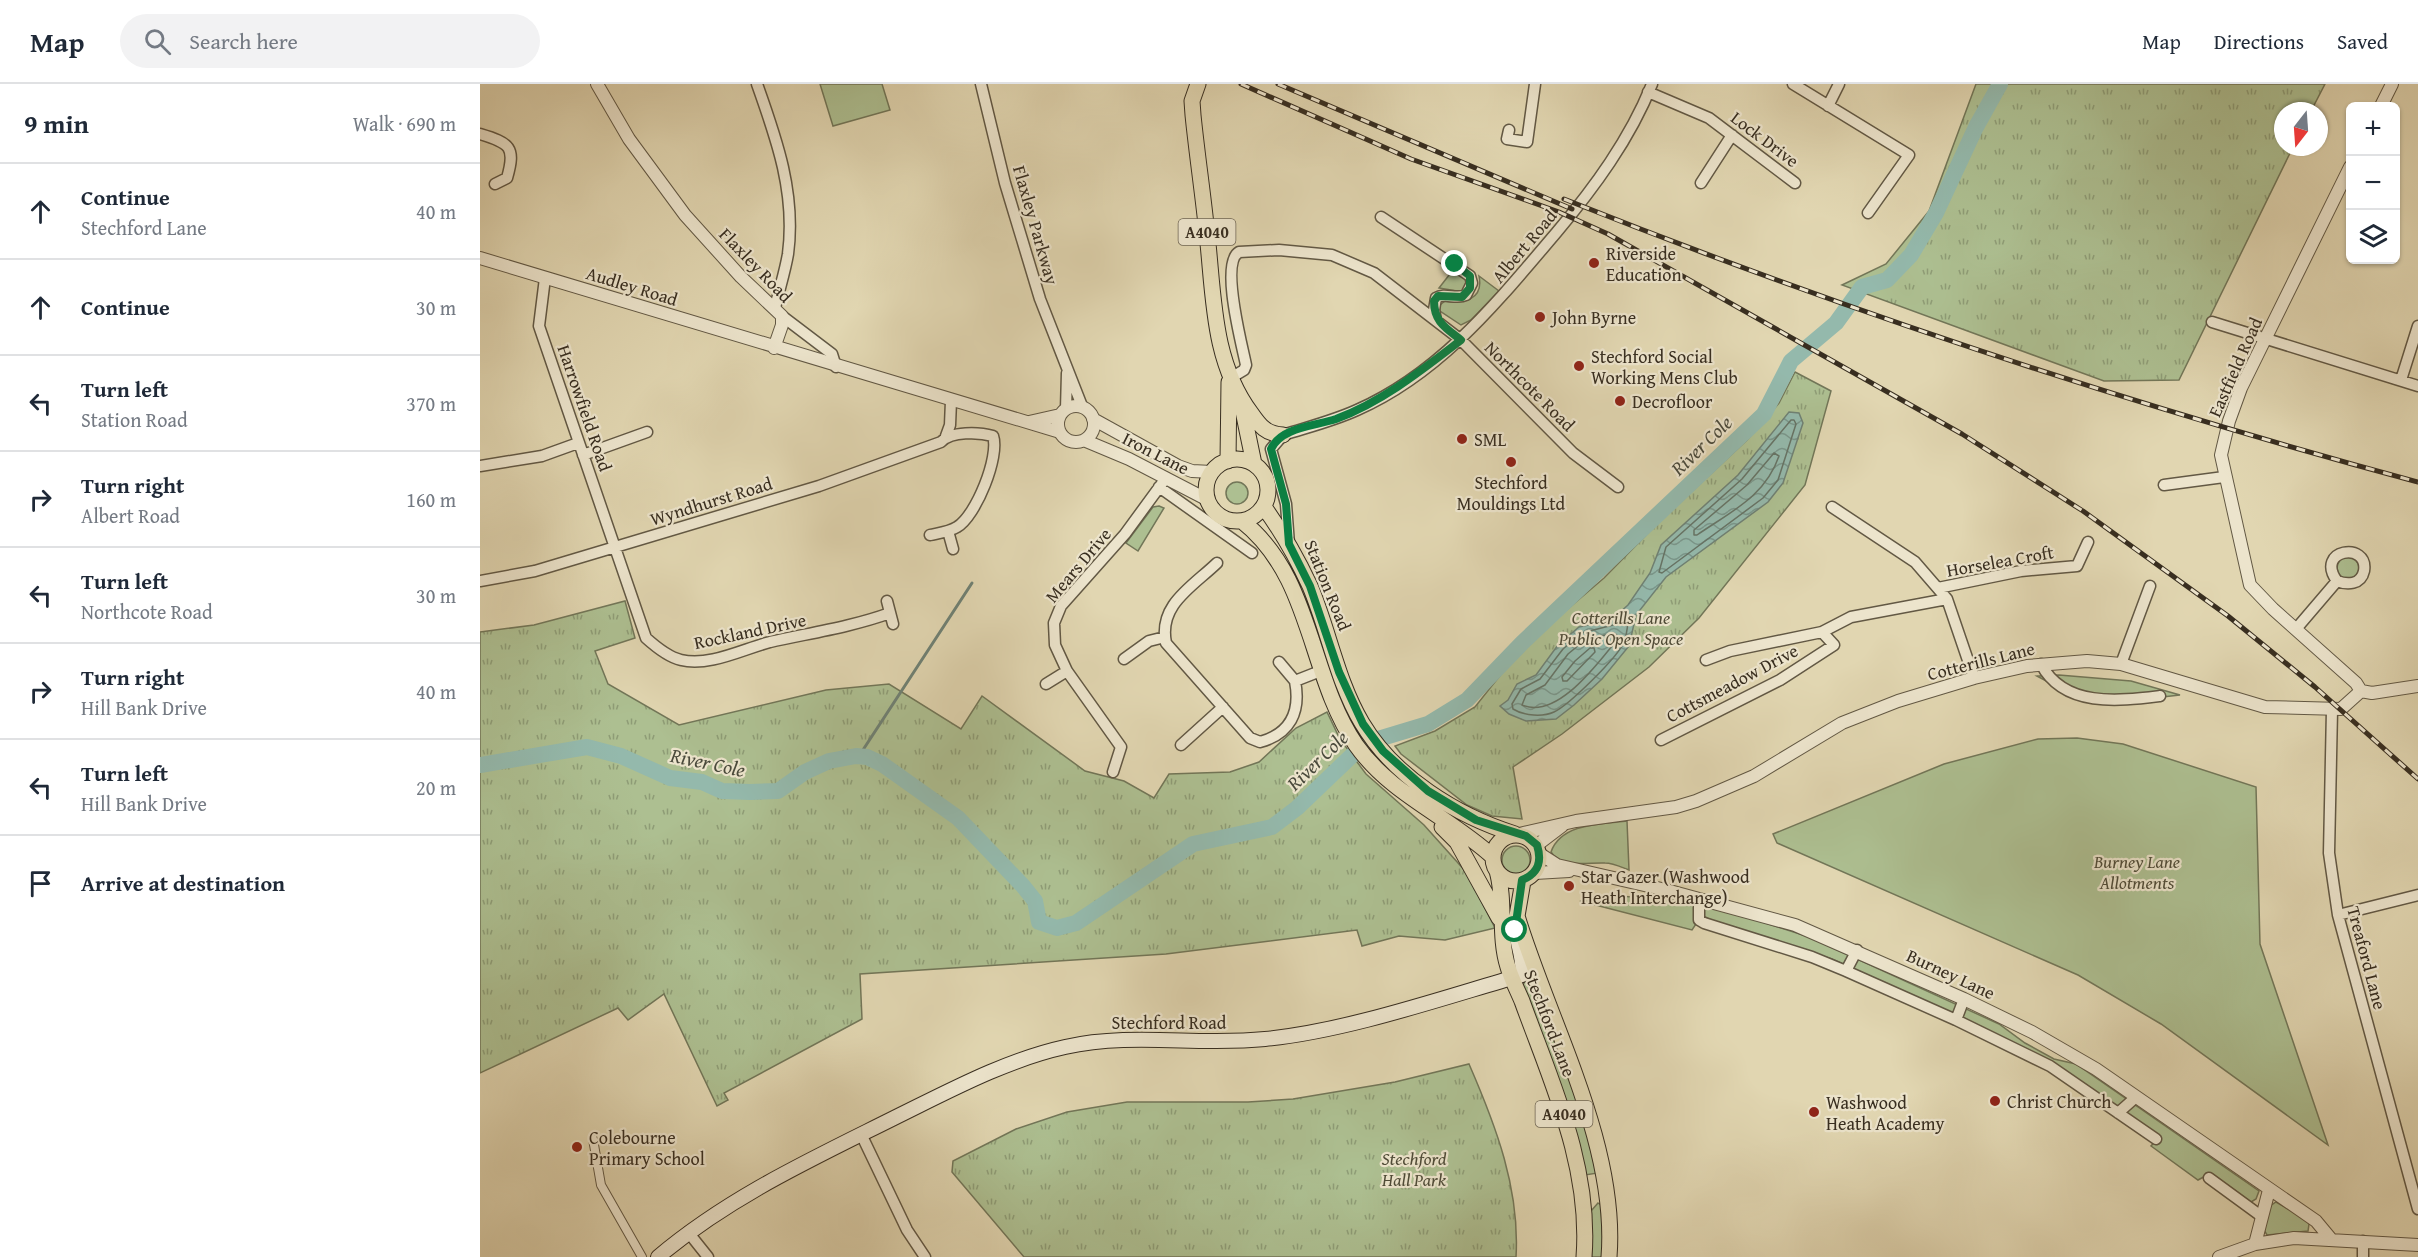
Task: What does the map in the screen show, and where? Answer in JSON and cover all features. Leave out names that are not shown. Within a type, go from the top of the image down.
[{"type":"main road","name":"A4040","points":[[1197,84],[1192,101],[1193,115],[1216,334],[1229,379],[1241,400],[1262,429],[1272,434],[1283,435]]},
{"type":"main road","name":"A4040","points":[[1228,461],[1229,379]]},
{"type":"main road","name":"A4040","points":[[1241,400],[1254,464]]},
{"type":"main road","points":[[1242,521],[1258,513],[1264,507],[1268,495],[1268,483],[1263,472],[1254,464],[1246,460],[1228,461],[1212,472],[1207,485],[1208,500],[1221,517],[1242,521],[1270,547],[1286,573],[1340,719],[1370,762],[1428,812],[1457,842],[1501,922]]},
{"type":"main road","points":[[1264,507],[1289,539]]},
{"type":"main road","name":"Station Road","points":[[1289,539],[1310,586],[1339,672],[1363,724],[1383,751],[1414,780],[1451,806],[1476,820],[1517,834]]},
{"type":"main road","points":[[1428,812],[1475,841],[1495,864],[1511,881],[1529,877],[1538,850],[1526,836],[1517,834],[1500,841],[1495,864]]},
{"type":"main road","name":"Stechford Lane","points":[[1495,864],[1502,886],[1501,922],[1504,950],[1512,978],[1571,1134],[1583,1194],[1584,1257]]},
{"type":"main road","name":"Stechford Lane","points":[[1529,877],[1517,916],[1591,1123],[1605,1191],[1610,1241],[1609,1257]]},
{"type":"main road","points":[[1512,978],[1523,974],[1515,930],[1517,916]]},
{"type":"main road","name":"Stechford Road","points":[[658,1257],[688,1232],[760,1186],[982,1076],[1040,1053],[1066,1046],[1121,1038],[1266,1039],[1370,1018],[1512,978]]},
{"type":"main road","points":[[1583,1194],[1605,1191]]},
{"type":"street","name":"Flaxley Road","points":[[597,84],[629,139],[685,215],[741,277],[778,312],[782,325],[774,348]]},
{"type":"street","points":[[757,84],[785,169],[789,191],[788,255],[778,312],[832,354],[836,367]]},
{"type":"street","name":"Flaxley Parkway","points":[[981,84],[1005,183],[1040,299],[1067,373],[1082,406]]},
{"type":"street","points":[[1509,130],[1507,139],[1527,142],[1535,84]]},
{"type":"street","points":[[1794,84],[1909,155],[1869,213]]},
{"type":"street","points":[[1828,106],[1839,84]]},
{"type":"street","points":[[2383,102],[2392,84]]},
{"type":"street","name":"Lock Drive","points":[[1650,88],[1709,118],[1796,183]]},
{"type":"street","name":"Albert Road","points":[[1283,435],[1358,410],[1415,375],[1461,340],[1514,285],[1584,202],[1635,122],[1650,88]]},
{"type":"street","points":[[480,134],[500,140],[510,148],[513,159],[507,178],[495,184]]},
{"type":"street","points":[[1701,183],[1732,135]]},
{"type":"street","name":"Eastfield Road","points":[[2346,175],[2267,336],[2229,421],[2221,454],[2224,477],[2250,585],[2356,683],[2361,691]]},
{"type":"street","points":[[1381,217],[1470,276],[1472,283],[1466,295],[1458,297],[1441,295],[1436,298],[1434,310],[1436,320]]},
{"type":"street","name":"Northcote Road","points":[[1229,379],[1244,370],[1246,365],[1233,302],[1230,262],[1239,252],[1279,250],[1332,255],[1374,273],[1461,340],[1573,453],[1618,487]]},
{"type":"street","name":"Audley Road","points":[[480,258],[774,348]]},
{"type":"street","name":"Harrowfield Road","points":[[545,278],[539,326],[614,547]]},
{"type":"street","points":[[2212,322],[2267,336],[2418,386]]},
{"type":"street","points":[[2401,380],[2418,326]]},
{"type":"street","points":[[774,348],[1060,432],[1072,442],[1086,441],[1094,429],[1094,419],[1082,406],[1074,405],[1063,412],[1027,422]]},
{"type":"street","name":"Flaxley Parkway","points":[[1063,412],[1067,373]]},
{"type":"street","points":[[946,436],[951,426],[951,401]]},
{"type":"street","points":[[1060,432],[1063,412]]},
{"type":"street","name":"Iron Lane","points":[[1094,419],[1178,466],[1192,471],[1212,472]]},
{"type":"street","points":[[584,455],[647,432]]},
{"type":"street","name":"Wyndhurst Road","points":[[480,581],[535,571],[819,486],[941,442],[946,436],[984,433],[993,436],[994,459],[988,475],[967,519],[948,531]]},
{"type":"street","name":"Station Road","points":[[1283,435],[1271,449],[1286,504],[1289,539]]},
{"type":"street","name":"Iron Lane","points":[[1086,441],[1162,482],[1208,500]]},
{"type":"street","points":[[480,466],[542,456],[578,443]]},
{"type":"street","points":[[2164,485],[2224,477]]},
{"type":"street","points":[[1162,482],[1243,543],[1252,553]]},
{"type":"street","name":"Mears Drive","points":[[1113,772],[1121,747],[1067,671],[1053,636],[1057,614],[1125,534],[1162,482]]},
{"type":"street","points":[[1832,507],[1897,547],[1915,562],[1938,588],[1947,599],[1974,678]]},
{"type":"street","points":[[930,535],[948,531],[953,549]]},
{"type":"street","name":"Horselea Croft","points":[[1938,588],[2020,572],[2077,566],[2088,542]]},
{"type":"street","name":"Rockland Drive","points":[[614,547],[646,638],[670,656],[681,660],[714,658],[779,640],[892,619],[886,601]]},
{"type":"street","points":[[1217,563],[1170,608],[1163,628],[1166,643],[1250,738],[1260,742],[1271,739],[1291,724],[1295,711],[1294,681],[1279,663]]},
{"type":"street","points":[[2296,629],[2337,580]]},
{"type":"street","points":[[2121,664],[2150,586]]},
{"type":"street","name":"Cottsmeadow Drive","points":[[1706,660],[1730,651],[1822,632],[1851,617],[1947,599]]},
{"type":"street","name":"Cottsmeadow Drive","points":[[1661,740],[1780,680],[1834,645],[1822,632]]},
{"type":"street","points":[[1124,659],[1149,641],[1165,637]]},
{"type":"street","name":"Cotterills Lane","points":[[1517,834],[1566,823],[1676,807],[1696,801],[1754,776],[1842,723],[1898,701],[1974,678],[2041,664],[2086,662],[2121,664],[2265,706],[2332,710]]},
{"type":"street","points":[[2041,664],[2051,680],[2080,695],[2110,701],[2160,696]]},
{"type":"street","points":[[1294,681],[1323,670]]},
{"type":"street","points":[[1046,684],[1067,671]]},
{"type":"street","points":[[2332,710],[2341,709],[2361,691],[2372,693],[2418,686]]},
{"type":"street","points":[[1181,745],[1223,707]]},
{"type":"street","name":"Treaford Lane","points":[[2332,710],[2329,853],[2338,915],[2418,1209]]},
{"type":"street","name":"Cotterills Lane","points":[[1538,850],[1566,823]]},
{"type":"street","name":"Burney Lane","points":[[1538,850],[1557,865],[1795,925],[1857,950],[2032,1032],[2096,1069],[2136,1096],[2316,1221],[2331,1239]]},
{"type":"street","name":"Burney Lane","points":[[1529,877],[1582,871]]},
{"type":"street","points":[[2338,915],[2418,895]]},
{"type":"street","points":[[1699,899],[1699,920],[1704,923],[1795,951],[1956,1020],[2050,1066],[2156,1139]]},
{"type":"street","points":[[1846,971],[1857,950]]},
{"type":"street","points":[[1956,1020],[1964,999]]},
{"type":"street","points":[[2118,1113],[2136,1096]]},
{"type":"street","points":[[861,1134],[902,1221],[925,1257]]},
{"type":"street","points":[[593,1139],[601,1185],[642,1257]]},
{"type":"street","points":[[2209,1178],[2261,1216]]},
{"type":"street","points":[[2256,1244],[2269,1190]]},
{"type":"street","points":[[688,1232],[708,1257]]},
{"type":"street","points":[[2219,1257],[2256,1244],[2294,1238],[2418,1245]]},
{"type":"street","points":[[2363,1241],[2363,1257]]},
{"type":"green space","points":[[820,84],[882,84],[890,110],[833,126]]},
{"type":"green space","points":[[1976,84],[2325,84],[2316,102],[2274,102],[2274,156],[2289,156],[2179,380],[2104,381],[1842,285],[1886,264],[1929,211]]},
{"type":"green space","points":[[1453,270],[1468,279],[1463,292],[1439,288]]},
{"type":"green space","points":[[1479,276],[1499,291],[1471,320],[1461,325],[1440,311],[1440,305],[1445,301],[1459,302],[1471,299],[1478,290]]},
{"type":"green space","name":"Cotterills Lane Public Open Space","points":[[1795,372],[1831,391],[1805,485],[1699,618],[1649,667],[1562,734],[1513,767],[1522,819],[1492,816],[1467,805],[1401,754],[1395,746],[1435,731],[1475,707],[1514,658],[1604,578],[1660,521],[1747,440],[1779,403]]},
{"type":"green space","points":[[1237,482],[1245,485],[1248,493],[1245,501],[1237,504],[1229,501],[1226,493],[1229,485]]},
{"type":"green space","points":[[1153,507],[1164,508],[1138,551],[1126,543]]},
{"type":"green space","points":[[2344,557],[2352,557],[2359,564],[2359,572],[2352,579],[2344,579],[2337,572],[2337,564]]},
{"type":"green space","points":[[625,601],[635,638],[595,651],[608,684],[679,725],[826,690],[889,684],[961,729],[982,696],[1085,771],[1124,781],[1154,798],[1169,774],[1230,772],[1259,762],[1296,728],[1327,712],[1340,739],[1366,774],[1424,825],[1467,873],[1495,928],[1445,940],[1399,936],[1362,946],[1357,930],[1166,954],[860,974],[862,1019],[724,1093],[728,1100],[717,1106],[664,994],[628,1020],[618,1008],[480,1073],[480,632],[534,625]]},
{"type":"green space","points":[[2059,675],[2131,681],[2180,695],[2109,703],[2069,693],[2037,676]]},
{"type":"green space","name":"Burney Lane Allotments","points":[[2077,738],[2123,744],[2256,787],[2260,944],[2328,1145],[2161,1024],[2078,975],[1777,843],[1773,834],[1944,764],[2038,739]]},
{"type":"green space","points":[[1627,821],[1629,870],[1608,863],[1568,863],[1561,861],[1551,852],[1556,842],[1573,830],[1595,824]]},
{"type":"green space","points":[[1516,846],[1526,850],[1530,860],[1526,870],[1516,874],[1506,870],[1502,860],[1506,850]]},
{"type":"green space","points":[[1606,896],[1669,898],[1741,915],[1809,937],[1999,1024],[2025,1043],[2054,1059],[2076,1064],[2259,1191],[2256,1199],[2251,1202],[2211,1173],[2198,1180],[2151,1146],[2159,1137],[2069,1075],[1949,1014],[1832,959],[1714,922],[1702,915],[1692,930],[1580,901]]},
{"type":"green space","points":[[1530,981],[1587,1123],[1598,1173],[1585,1175],[1520,984]]},
{"type":"green space","name":"Stechford Hall Park","points":[[1469,1064],[1497,1134],[1510,1182],[1516,1232],[1516,1257],[1024,1257],[952,1172],[953,1161],[1016,1129],[1067,1112],[1127,1102],[1248,1102],[1293,1099],[1395,1082]]},
{"type":"green space","points":[[2276,1202],[2306,1219],[2309,1224],[2308,1231],[2267,1235],[2264,1230],[2270,1206]]},
{"type":"green space","points":[[1598,1203],[1601,1205],[1604,1257],[1590,1257],[1591,1211]]},
{"type":"water","points":[[1789,412],[1799,413],[1803,423],[1783,483],[1768,502],[1666,577],[1636,615],[1629,646],[1602,679],[1556,719],[1526,721],[1509,714],[1500,706],[1508,700],[1517,684],[1536,675],[1558,645],[1579,627],[1611,620],[1628,605],[1650,573],[1661,545],[1738,475]]},
{"type":"waterway","name":"River Cole","points":[[480,765],[587,747],[621,756],[670,778],[702,782],[722,791],[750,792],[778,791],[805,772],[829,761],[856,756],[867,757],[882,764],[958,818],[1035,901],[1039,922],[1057,928],[1076,923],[1193,844],[1272,827],[1297,808],[1365,743],[1428,724],[1467,700],[1522,643],[1764,414],[1791,361],[1836,323],[1862,287],[1887,280],[1911,255],[1936,213],[1976,127],[2000,84]]},
{"type":"waterway","points":[[859,756],[972,583]]},
{"type":"railway","points":[[1241,84],[1411,159],[1559,212],[1608,234],[1962,434],[2083,511],[2228,616],[2315,687],[2418,779]]},
{"type":"railway","points":[[1278,84],[1572,209]]},
{"type":"railway","points":[[1564,199],[1774,279],[1987,353],[2201,420],[2418,482]]},
{"type":"place","name":"Riverside Education","points":[[1594,263]]},
{"type":"place","name":"John Byrne","points":[[1540,317]]},
{"type":"place","name":"Stechford Social Working Mens Club","points":[[1579,366]]},
{"type":"place","name":"Decrofloor","points":[[1620,401]]},
{"type":"place","name":"SML","points":[[1462,439]]},
{"type":"place","name":"Stechford Mouldings Ltd","points":[[1511,462]]},
{"type":"place","name":"Star Gazer (Washwood Heath Interchange)","points":[[1569,886]]},
{"type":"place","name":"Christ Church","points":[[1995,1101]]},
{"type":"place","name":"Washwood Heath Academy","points":[[1814,1112]]},
{"type":"place","name":"Colebourne Primary School","points":[[577,1147]]},
{"type":"route","points":[[1455,264],[1470,276],[1472,283],[1470,288],[1462,297],[1438,296],[1434,301],[1434,310],[1436,320],[1461,340],[1415,375],[1358,410],[1283,435],[1271,449],[1286,504],[1289,544],[1310,586],[1339,672],[1363,724],[1383,751],[1428,791],[1476,820],[1498,829],[1526,836],[1537,845],[1540,854],[1538,868],[1529,878],[1522,880],[1515,930]]}]
